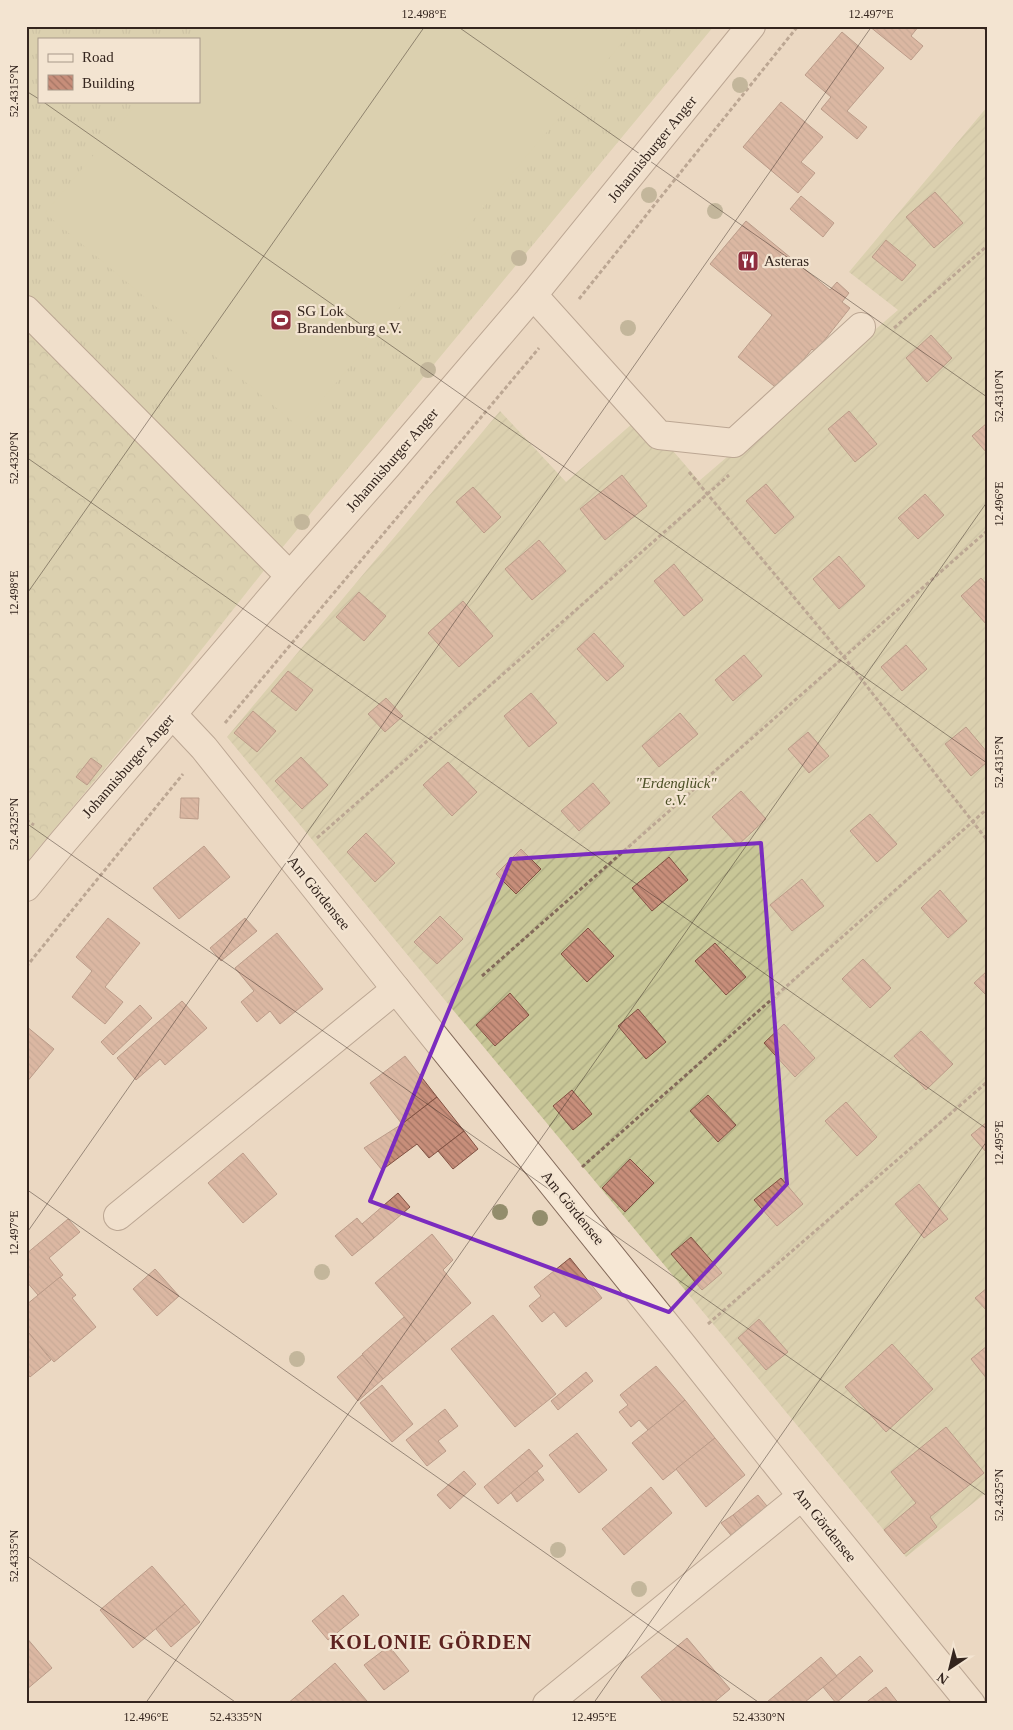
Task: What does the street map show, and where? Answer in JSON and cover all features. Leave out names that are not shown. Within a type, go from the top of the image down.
[{"type":"street","name":"Johannisburger Anger","points":[[26,887],[533,294],[751,26]]},
{"type":"street","points":[[533,294],[659,435],[734,443],[861,327]]},
{"type":"street","points":[[26,310],[290,576]]},
{"type":"street","name":"Am Gördensee","points":[[173,715],[204,748],[802,1496],[971,1704]]},
{"type":"street","points":[[118,1216],[396,989]]},
{"type":"street","points":[[547,1704],[802,1496]]},
{"type":"path","points":[[26,967],[204,748],[560,324],[798,26]]},
{"type":"path","points":[[891,331],[987,246]]},
{"type":"path","points":[[659,435],[844,657],[987,840]]},
{"type":"path","points":[[292,860],[729,474]]},
{"type":"path","points":[[482,976],[987,532]]},
{"type":"path","points":[[557,1188],[987,809]]},
{"type":"path","points":[[683,1346],[987,1082]]},
{"type":"highlighted area","points":[[761,843],[787,1184],[669,1312],[370,1201],[511,859]]},
{"type":"green space","name":"SG Lok Brandenburg e.V.","points":[[26,26],[714,26],[277,554],[26,298]]},
{"type":"green space","name":"SG Lok Brandenburg e.V.","points":[[202,26],[636,26],[299,427],[45,213],[138,102],[200,102],[200,38],[192,38]]},
{"type":"green space","name":"\"Erdenglück\" e.V.","points":[[987,107],[987,1492],[906,1557],[227,737],[500,411],[566,482],[642,415],[699,481],[898,310],[849,272]]},
{"type":"green space","points":[[26,298],[277,554],[157,706],[26,863]]},
{"type":"building","points":[[869,26],[919,26],[911,36],[923,46],[911,60]]},
{"type":"building","points":[[842,32],[884,68],[847,111],[867,127],[857,139],[821,109],[831,97],[805,75]]},
{"type":"building","points":[[781,102],[823,137],[801,162],[815,173],[798,193],[743,147]]},
{"type":"building","points":[[935,192],[963,223],[934,248],[906,217]]},
{"type":"building","points":[[801,196],[834,223],[823,237],[790,209]]},
{"type":"building","points":[[746,221],[830,290],[837,282],[849,293],[842,302],[850,308],[815,352],[812,349],[779,390],[738,357],[772,315],[710,264]]},
{"type":"building","points":[[886,240],[916,265],[902,281],[872,257]]},
{"type":"building","points":[[931,335],[952,358],[927,382],[906,358]]},
{"type":"building","points":[[849,411],[877,444],[855,462],[828,429]]},
{"type":"building","points":[[987,423],[987,453],[972,436]]},
{"type":"building","points":[[622,475],[647,506],[605,540],[580,509]]},
{"type":"building","points":[[766,484],[794,517],[775,534],[746,501]]},
{"type":"building","points":[[473,487],[501,517],[484,533],[456,502]]},
{"type":"building","points":[[925,494],[944,515],[918,539],[898,518]]},
{"type":"building","points":[[539,540],[566,571],[532,600],[505,569]]},
{"type":"building","points":[[839,556],[865,586],[839,609],[813,579]]},
{"type":"building","points":[[674,564],[703,600],[684,616],[654,581]]},
{"type":"building","points":[[981,578],[987,585],[987,625],[961,596]]},
{"type":"building","points":[[359,592],[386,616],[364,641],[336,617]]},
{"type":"building","points":[[463,601],[493,636],[459,667],[428,633]]},
{"type":"building","points":[[594,633],[624,666],[607,681],[577,649]]},
{"type":"building","points":[[906,645],[927,669],[902,691],[881,667]]},
{"type":"building","points":[[744,655],[762,676],[733,701],[715,680]]},
{"type":"building","points":[[288,671],[313,690],[296,711],[271,691]]},
{"type":"building","points":[[531,693],[557,723],[529,747],[504,716]]},
{"type":"building","points":[[386,698],[403,716],[385,732],[368,714]]},
{"type":"building","points":[[253,711],[276,731],[257,752],[234,733]]},
{"type":"building","points":[[680,713],[698,734],[659,767],[642,746]]},
{"type":"building","points":[[966,727],[987,752],[987,762],[971,776],[945,744]]},
{"type":"building","points":[[808,732],[829,756],[809,773],[788,749]]},
{"type":"building","points":[[301,757],[328,785],[302,809],[275,781]]},
{"type":"building","points":[[91,758],[102,766],[87,785],[76,777]]},
{"type":"building","points":[[448,762],[477,792],[452,816],[423,785]]},
{"type":"building","points":[[593,783],[610,803],[579,831],[561,811]]},
{"type":"building","points":[[741,791],[766,819],[738,845],[712,817]]},
{"type":"building","points":[[181,798],[199,798],[198,819],[180,818]]},
{"type":"building","points":[[870,814],[897,844],[877,862],[850,831]]},
{"type":"building","points":[[366,833],[395,863],[375,882],[347,852]]},
{"type":"building","points":[[204,846],[230,877],[179,919],[153,888]]},
{"type":"building","points":[[521,849],[541,869],[516,894],[496,874]]},
{"type":"building","points":[[669,857],[688,880],[652,911],[632,888]]},
{"type":"building","points":[[802,879],[824,906],[792,931],[770,905]]},
{"type":"building","points":[[940,890],[967,921],[948,938],[921,908]]},
{"type":"building","points":[[440,916],[463,939],[437,964],[414,942]]},
{"type":"building","points":[[108,918],[140,943],[105,987],[123,1002],[105,1024],[72,997],[92,971],[76,957]]},
{"type":"building","points":[[245,918],[257,931],[221,961],[210,948]]},
{"type":"building","points":[[588,928],[614,956],[587,982],[561,954]]},
{"type":"building","points":[[277,933],[323,989],[280,1024],[270,1011],[257,1022],[241,1002],[254,991],[235,968]]},
{"type":"building","points":[[715,943],[746,977],[726,995],[695,961]]},
{"type":"building","points":[[863,959],[891,988],[870,1008],[842,979]]},
{"type":"building","points":[[987,971],[987,996],[974,983]]},
{"type":"building","points":[[510,993],[529,1015],[495,1046],[476,1025]]},
{"type":"building","points":[[182,1001],[207,1028],[165,1065],[160,1059],[136,1080],[117,1058]]},
{"type":"building","points":[[140,1005],[152,1018],[113,1055],[101,1042]]},
{"type":"building","points":[[638,1009],[666,1042],[646,1059],[618,1026]]},
{"type":"building","points":[[784,1024],[815,1058],[795,1077],[764,1043]]},
{"type":"building","points":[[26,1026],[54,1049],[26,1083]]},
{"type":"building","points":[[921,1031],[953,1064],[926,1090],[894,1056]]},
{"type":"building","points":[[405,1056],[437,1097],[402,1124],[370,1083]]},
{"type":"building","points":[[572,1090],[592,1114],[573,1130],[553,1106]]},
{"type":"building","points":[[708,1095],[736,1125],[718,1142],[690,1111]]},
{"type":"building","points":[[437,1097],[464,1131],[429,1158],[417,1144],[382,1170],[364,1148],[402,1124]]},
{"type":"building","points":[[846,1102],[877,1137],[857,1156],[825,1121]]},
{"type":"building","points":[[987,1122],[987,1153],[971,1135]]},
{"type":"building","points":[[464,1131],[478,1149],[453,1169],[438,1151]]},
{"type":"building","points":[[243,1153],[277,1194],[243,1223],[208,1183]]},
{"type":"building","points":[[630,1159],[654,1183],[625,1212],[602,1188]]},
{"type":"building","points":[[781,1178],[803,1204],[777,1226],[754,1200]]},
{"type":"building","points":[[919,1184],[948,1219],[924,1238],[895,1204]]},
{"type":"building","points":[[398,1193],[410,1207],[374,1238],[362,1224]]},
{"type":"building","points":[[357,1218],[374,1238],[352,1256],[335,1236]]},
{"type":"building","points":[[68,1219],[80,1232],[49,1258],[63,1275],[38,1295],[26,1281],[26,1254]]},
{"type":"building","points":[[432,1234],[453,1260],[443,1270],[471,1303],[426,1342],[375,1283]]},
{"type":"building","points":[[691,1237],[722,1273],[702,1290],[671,1254]]},
{"type":"building","points":[[570,1258],[602,1298],[566,1327],[554,1312],[542,1322],[529,1306],[541,1296],[534,1287]]},
{"type":"building","points":[[155,1269],[179,1296],[157,1316],[133,1289]]},
{"type":"building","points":[[60,1277],[76,1295],[72,1298],[96,1327],[54,1362],[26,1330],[26,1305]]},
{"type":"building","points":[[987,1288],[987,1311],[975,1298]]},
{"type":"building","points":[[493,1315],[556,1394],[515,1427],[451,1349]]},
{"type":"building","points":[[404,1317],[426,1342],[383,1379],[362,1354]]},
{"type":"building","points":[[759,1319],[788,1352],[766,1370],[738,1338]]},
{"type":"building","points":[[29,1333],[51,1360],[30,1377],[26,1372],[26,1336]]},
{"type":"building","points":[[892,1344],[933,1389],[886,1432],[845,1387]]},
{"type":"building","points":[[987,1346],[987,1379],[971,1359]]},
{"type":"building","points":[[362,1355],[383,1379],[358,1401],[337,1377]]},
{"type":"building","points":[[656,1366],[685,1400],[648,1430],[639,1420],[631,1427],[619,1412],[628,1405],[620,1395]]},
{"type":"building","points":[[586,1372],[593,1381],[558,1410],[551,1401]]},
{"type":"building","points":[[382,1385],[413,1424],[392,1442],[360,1403]]},
{"type":"building","points":[[685,1400],[715,1438],[663,1480],[632,1443]]},
{"type":"building","points":[[445,1409],[458,1426],[438,1441],[446,1451],[427,1466],[406,1440]]},
{"type":"building","points":[[946,1427],[984,1473],[930,1517],[937,1527],[904,1554],[884,1530],[916,1503],[891,1472]]},
{"type":"building","points":[[577,1433],[607,1470],[579,1493],[549,1455]]},
{"type":"building","points":[[715,1438],[745,1475],[706,1507],[676,1469]]},
{"type":"building","points":[[529,1449],[543,1466],[498,1504],[484,1487]]},
{"type":"building","points":[[464,1471],[476,1484],[450,1509],[437,1495]]},
{"type":"building","points":[[537,1471],[544,1480],[517,1502],[511,1493]]},
{"type":"building","points":[[651,1487],[672,1513],[624,1555],[602,1529]]},
{"type":"building","points":[[758,1495],[771,1511],[745,1531],[733,1515]]},
{"type":"building","points":[[733,1515],[745,1531],[734,1539],[721,1523]]},
{"type":"building","points":[[152,1566],[185,1604],[133,1648],[100,1610]]},
{"type":"building","points":[[343,1595],[359,1615],[328,1640],[312,1621]]},
{"type":"building","points":[[185,1604],[200,1622],[171,1647],[156,1629]]},
{"type":"building","points":[[26,1637],[52,1668],[26,1690]]},
{"type":"building","points":[[687,1638],[730,1689],[712,1704],[662,1704],[664,1703],[641,1677]]},
{"type":"building","points":[[389,1646],[409,1671],[384,1690],[364,1665]]},
{"type":"building","points":[[860,1656],[873,1671],[836,1703],[823,1687]]},
{"type":"building","points":[[821,1657],[837,1676],[803,1704],[769,1704],[767,1702]]},
{"type":"building","points":[[335,1663],[367,1701],[364,1704],[287,1704]]},
{"type":"building","points":[[886,1687],[899,1704],[864,1704]]},
{"type":"place","name":"Asteras","points":[[748,261]]},
{"type":"place","name":"SG Lok Brandenburg e.V.","points":[[281,320]]},
{"type":"district","name":"KOLONIE GÖRDEN","points":[[431,1642]]}]
